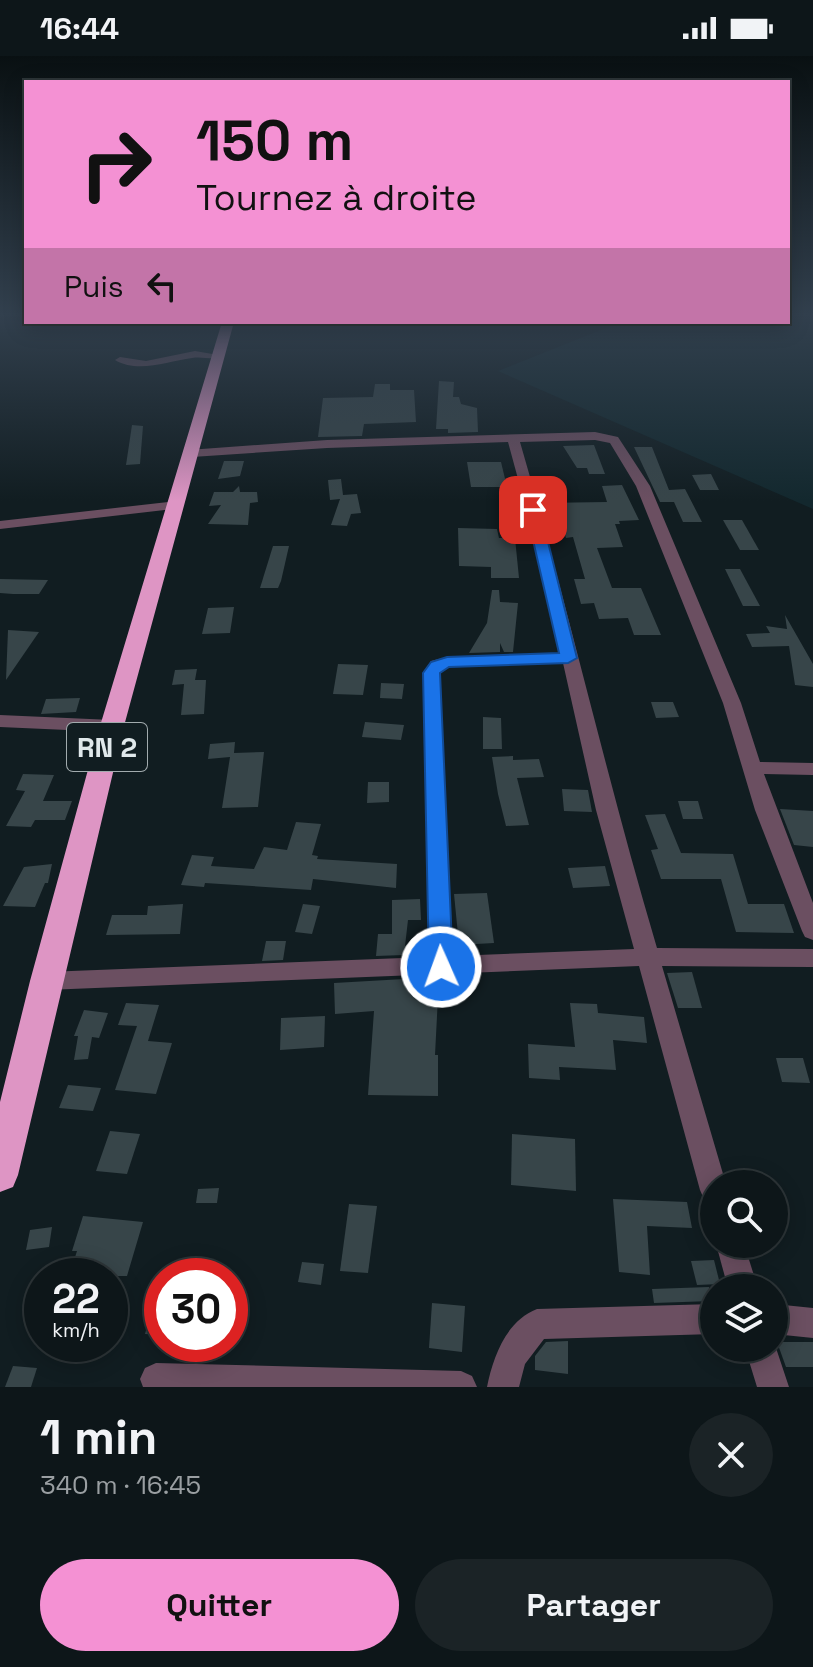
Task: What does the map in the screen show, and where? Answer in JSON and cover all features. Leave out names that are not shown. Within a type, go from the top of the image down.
[{"type":"highway","name":"RN 2","points":[[0,1175],[112,726],[213,376]]},
{"type":"street","points":[[192,453],[327,444],[595,436],[614,440],[643,486],[732,703],[765,810],[813,931]]},
{"type":"street","points":[[513,439],[540,534],[606,810],[708,1170]]},
{"type":"street","points":[[0,525],[177,505]]},
{"type":"street","points":[[441,967],[431,673],[437,665],[447,662],[568,658]]},
{"type":"street","points":[[0,721],[112,726]]},
{"type":"street","points":[[753,768],[813,769]]},
{"type":"street","points":[[46,981],[648,957],[813,958]]},
{"type":"street","points":[[503,1387],[508,1358],[517,1342],[537,1324],[700,1319]]},
{"type":"street","points":[[788,1320],[813,1323]]},
{"type":"street","points":[[765,1362],[773,1387]]},
{"type":"street","points":[[156,1379],[461,1387]]},
{"type":"shaded area","points":[[510,376],[813,376],[813,509]]},
{"type":"building","points":[[439,381],[454,382],[453,397],[459,397],[461,404],[477,408],[478,432],[448,433],[448,429],[436,429]]},
{"type":"building","points":[[375,384],[390,384],[390,390],[414,390],[416,422],[364,424],[362,436],[318,437],[323,398],[373,397]]},
{"type":"building","points":[[132,425],[143,426],[140,464],[126,465]]},
{"type":"building","points":[[594,445],[605,474],[589,474],[587,468],[577,468],[563,446]]},
{"type":"building","points":[[634,447],[652,447],[669,490],[685,489],[702,522],[683,522],[674,502],[660,502]]},
{"type":"building","points":[[224,461],[244,461],[240,476],[218,479]]},
{"type":"building","points":[[467,462],[501,462],[507,487],[471,487]]},
{"type":"building","points":[[711,474],[719,490],[700,490],[692,475]]},
{"type":"building","points":[[341,479],[343,495],[357,494],[361,513],[351,514],[347,526],[331,525],[340,499],[330,500],[328,480]]},
{"type":"building","points":[[622,485],[639,520],[615,524],[623,547],[597,548],[612,588],[641,588],[661,635],[634,635],[628,618],[599,619],[594,603],[581,604],[574,579],[585,579],[573,537],[566,538],[561,522],[547,522],[541,503],[607,502],[602,486]]},
{"type":"building","points":[[239,486],[240,492],[257,492],[258,502],[250,503],[248,525],[208,524],[221,505],[209,506],[214,492],[233,492]]},
{"type":"building","points":[[723,520],[742,520],[759,550],[740,550]]},
{"type":"building","points":[[458,528],[497,529],[499,538],[515,538],[519,578],[491,578],[491,567],[459,566]]},
{"type":"building","points":[[273,546],[289,546],[281,581],[278,588],[260,588]]},
{"type":"building","points":[[725,569],[740,569],[760,606],[743,606]]},
{"type":"building","points":[[0,579],[48,580],[39,594],[13,594],[0,593]]},
{"type":"building","points":[[492,590],[499,590],[500,602],[518,603],[513,652],[504,652],[500,643],[500,652],[469,653],[487,623]]},
{"type":"building","points":[[234,607],[230,633],[202,634],[208,608]]},
{"type":"building","points":[[785,615],[813,664],[813,687],[795,685],[789,646],[752,647],[746,634],[770,633],[766,626],[787,629]]},
{"type":"building","points":[[8,630],[39,632],[6,680]]},
{"type":"building","points":[[338,664],[368,665],[363,695],[333,694]]},
{"type":"building","points":[[197,669],[195,680],[206,680],[204,714],[181,715],[184,684],[172,685],[175,670]]},
{"type":"building","points":[[381,683],[404,684],[402,699],[380,698]]},
{"type":"building","points":[[80,698],[76,712],[41,714],[46,699]]},
{"type":"building","points":[[651,702],[673,702],[679,717],[656,718]]},
{"type":"building","points":[[483,717],[501,718],[502,749],[483,749]]},
{"type":"building","points":[[365,722],[404,725],[401,740],[362,737]]},
{"type":"building","points":[[235,742],[234,753],[264,752],[258,807],[222,808],[230,757],[208,759],[210,744]]},
{"type":"building","points":[[513,756],[513,760],[539,759],[544,777],[517,778],[529,825],[506,826],[498,794],[492,757]]},
{"type":"building","points":[[23,774],[54,775],[43,801],[72,801],[65,820],[35,820],[31,827],[6,826],[25,791],[16,790]]},
{"type":"building","points":[[368,782],[389,782],[389,802],[367,803]]},
{"type":"building","points":[[562,789],[588,790],[592,812],[564,811]]},
{"type":"building","points":[[678,801],[698,801],[703,819],[683,819]]},
{"type":"building","points":[[780,809],[813,811],[813,847],[794,845]]},
{"type":"building","points":[[665,814],[681,853],[733,854],[748,904],[784,904],[794,933],[736,932],[721,879],[661,879],[651,850],[658,849],[645,815]]},
{"type":"building","points":[[296,822],[321,824],[312,855],[318,856],[317,859],[397,864],[396,888],[313,879],[311,890],[205,883],[204,887],[181,885],[192,855],[214,857],[211,866],[254,869],[264,847],[287,850]]},
{"type":"building","points":[[52,864],[48,883],[45,883],[35,907],[3,906],[24,867]]},
{"type":"building","points":[[605,866],[610,886],[573,888],[568,868]]},
{"type":"building","points":[[487,893],[494,943],[459,945],[454,894]]},
{"type":"building","points":[[420,899],[421,920],[408,920],[404,955],[376,956],[378,934],[392,934],[392,900]]},
{"type":"building","points":[[183,904],[180,934],[106,935],[112,915],[147,915],[148,906]]},
{"type":"building","points":[[303,904],[320,906],[312,934],[295,932]]},
{"type":"building","points":[[266,941],[286,941],[283,960],[262,961]]},
{"type":"building","points":[[692,972],[702,1008],[678,1008],[667,973]]},
{"type":"building","points":[[439,977],[435,1055],[438,1055],[438,1096],[368,1095],[374,1011],[335,1014],[334,983]]},
{"type":"building","points":[[126,1003],[159,1005],[148,1041],[172,1043],[156,1094],[115,1090],[137,1026],[118,1025]]},
{"type":"building","points":[[570,1003],[597,1004],[598,1013],[644,1017],[647,1043],[613,1040],[616,1070],[559,1067],[560,1080],[529,1078],[528,1044],[575,1047]]},
{"type":"building","points":[[84,1010],[108,1013],[99,1038],[92,1037],[88,1059],[74,1060],[78,1036],[74,1036]]},
{"type":"building","points":[[325,1016],[324,1047],[280,1050],[281,1018]]},
{"type":"building","points":[[776,1058],[803,1058],[810,1083],[782,1082]]},
{"type":"building","points":[[68,1085],[101,1088],[93,1111],[59,1108]]},
{"type":"building","points":[[110,1131],[140,1134],[127,1174],[96,1171]]},
{"type":"building","points":[[512,1134],[575,1139],[576,1191],[511,1185]]},
{"type":"building","points":[[219,1188],[217,1203],[196,1203],[198,1189]]},
{"type":"building","points":[[613,1199],[687,1202],[692,1228],[647,1226],[650,1275],[619,1272]]},
{"type":"building","points":[[349,1204],[377,1206],[368,1273],[340,1271]]},
{"type":"building","points":[[83,1216],[143,1222],[128,1273],[128,1258],[75,1258],[77,1251],[72,1251]]},
{"type":"building","points":[[52,1227],[49,1247],[26,1250],[30,1230]]},
{"type":"building","points":[[714,1260],[718,1274],[700,1274],[700,1285],[697,1285],[691,1261]]},
{"type":"building","points":[[302,1262],[324,1264],[321,1285],[298,1282]]},
{"type":"building","points":[[700,1287],[700,1301],[654,1303],[652,1289]]},
{"type":"building","points":[[432,1303],[465,1306],[462,1352],[429,1348]]},
{"type":"building","points":[[568,1341],[568,1374],[535,1370],[535,1356],[546,1342]]},
{"type":"building","points":[[788,1342],[813,1342],[813,1367],[786,1367]]},
{"type":"building","points":[[13,1366],[37,1368],[31,1387],[5,1387]]},
{"type":"route","points":[[441,967],[431,673],[437,665],[447,662],[568,658],[533,510]]}]
